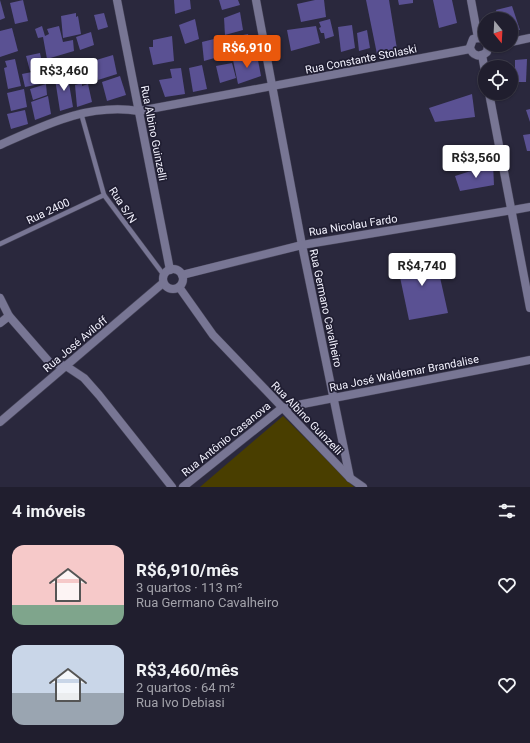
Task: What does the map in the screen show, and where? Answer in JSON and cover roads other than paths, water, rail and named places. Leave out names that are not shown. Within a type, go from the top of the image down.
[{"type":"street","name":"Rua Albino Guinzelli","points":[[117,0],[139,111],[165,276]]},
{"type":"street","name":"Rua Germano Cavalheiro","points":[[256,0],[302,245],[350,478]]},
{"type":"street","points":[[471,0],[478,19]]},
{"type":"street","points":[[518,41],[530,38]]},
{"type":"street","points":[[478,42],[471,41],[470,50],[474,54],[482,56]]},
{"type":"street","name":"Rua Constante Stolaski","points":[[0,146],[38,128],[80,113],[123,109],[139,111],[470,50]]},
{"type":"street","points":[[482,56],[487,52]]},
{"type":"street","points":[[482,56],[483,60]]},
{"type":"street","points":[[490,100],[513,210],[530,308]]},
{"type":"street","name":"Rua Nicolau Fardo","points":[[182,275],[302,245],[530,207]]},
{"type":"street","points":[[177,270],[182,275],[183,283],[179,287],[171,287],[165,276],[177,270]]},
{"type":"street","name":"Rua José Aviloff","points":[[0,422],[66,366],[165,276]]},
{"type":"street","name":"Rua Albino Guinzelli","points":[[179,287],[213,335],[350,478],[362,487]]},
{"type":"street","points":[[0,298],[9,316],[50,363],[66,366],[84,378],[100,395],[172,487]]},
{"type":"street","points":[[0,323],[9,316]]},
{"type":"street","name":"Rua José Waldemar Brandalise","points":[[282,408],[530,360]]},
{"type":"street","name":"Rua Antônio Casanova","points":[[183,487],[282,408]]},
{"type":"lane","name":"Rua S/N","points":[[80,113],[104,195],[165,276]]},
{"type":"lane","name":"Rua 2400","points":[[0,244],[104,195]]}]
